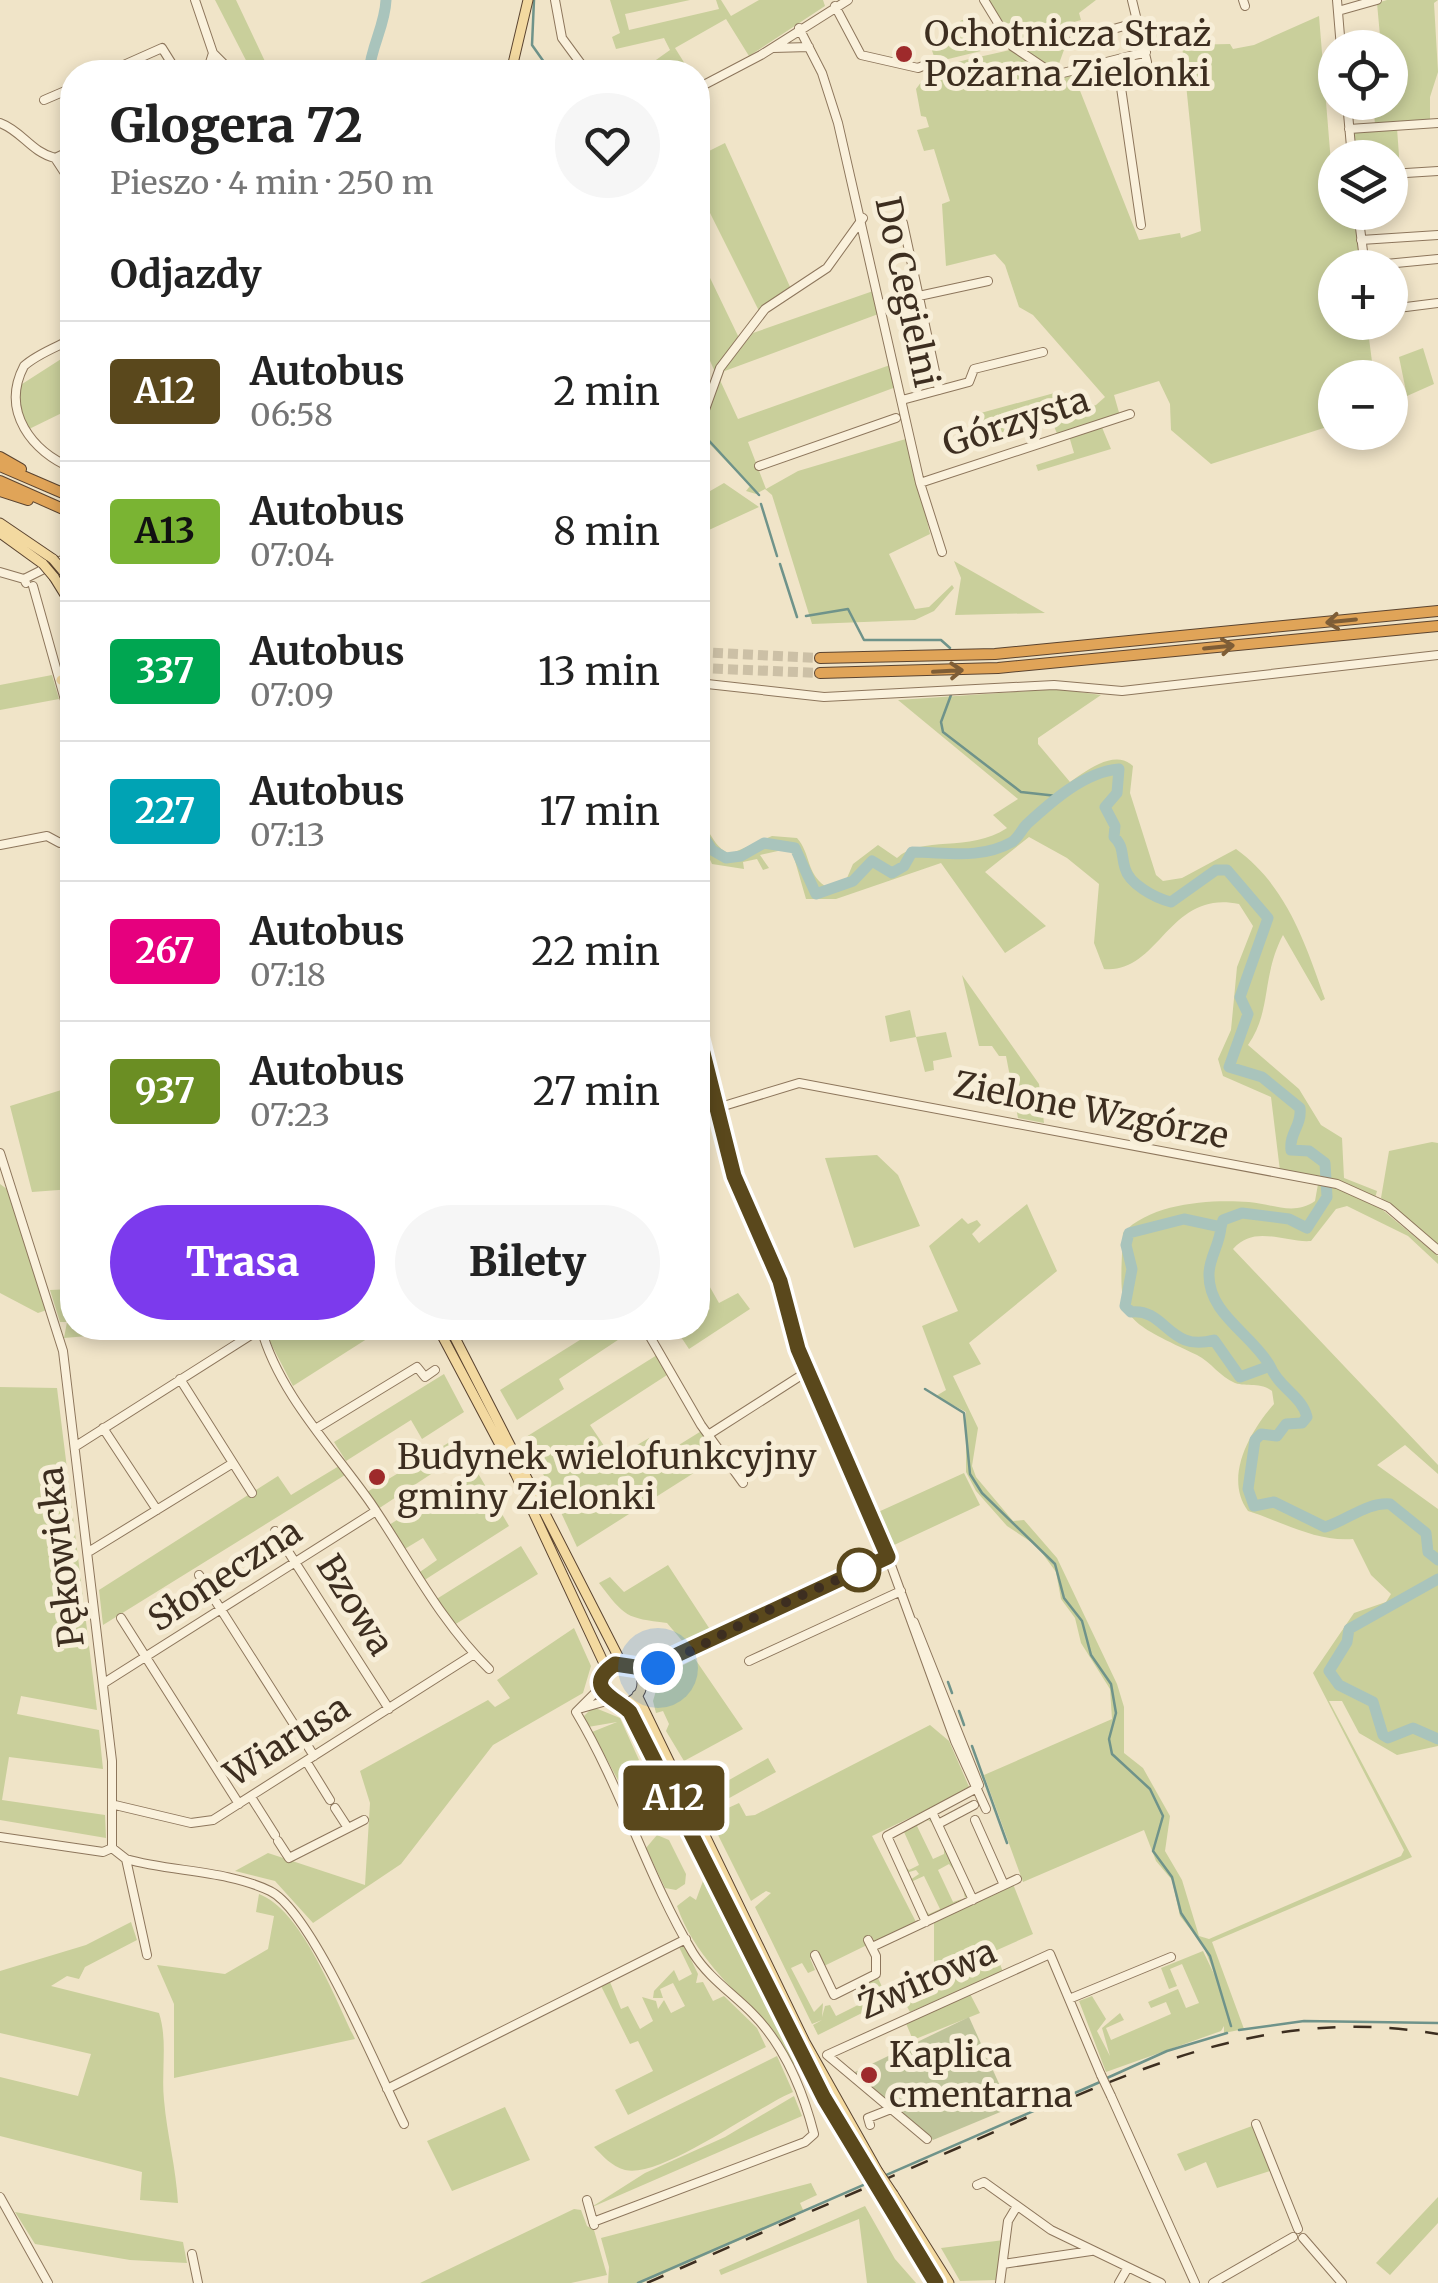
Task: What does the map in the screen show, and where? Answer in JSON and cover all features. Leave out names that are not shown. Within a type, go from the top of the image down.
[{"type":"highway","points":[[0,457],[52,488]]},
{"type":"highway","points":[[0,466],[60,492]]},
{"type":"highway","points":[[0,482],[60,508]]},
{"type":"highway","points":[[0,492],[60,510]]},
{"type":"highway","points":[[820,658],[995,654],[1438,612]]},
{"type":"highway","points":[[820,673],[998,668],[1438,626]]},
{"type":"main road","points":[[514,60],[528,0]]},
{"type":"main road","points":[[0,523],[48,562],[60,587]]},
{"type":"main road","points":[[0,533],[60,570]]},
{"type":"main road","points":[[444,1340],[589,1617],[620,1662],[637,1668],[666,1660],[888,1557],[792,1333],[780,1281],[734,1176],[710,1077]]},
{"type":"main road","points":[[456,1340],[589,1617],[607,1670],[602,1686],[610,1700],[621,1703],[630,1712],[796,2045],[872,2172],[949,2283]]},
{"type":"main road","points":[[621,1703],[636,1695],[642,1680],[666,1660]]},
{"type":"main road","points":[[607,1670],[620,1662]]},
{"type":"main road","points":[[637,1668],[642,1680]]},
{"type":"main road","points":[[636,1695],[804,2042],[872,2172]]},
{"type":"main road","points":[[888,2196],[936,2283]]},
{"type":"street","points":[[194,0],[213,53],[220,60]]},
{"type":"street","points":[[554,0],[562,38],[578,60]]},
{"type":"street","points":[[710,82],[773,48],[830,5],[848,0]]},
{"type":"street","points":[[984,0],[1012,46],[1058,76],[1146,52]]},
{"type":"street","points":[[1132,0],[1147,62],[1118,67],[1141,225]]},
{"type":"street","points":[[1337,0],[1339,30]]},
{"type":"street","points":[[1338,11],[1377,0]]},
{"type":"street","points":[[830,5],[861,55],[918,68],[928,64]]},
{"type":"street","points":[[1068,42],[1138,22]]},
{"type":"street","name":"Do Cegielni","points":[[799,28],[838,122],[863,218],[920,482],[942,552]]},
{"type":"street","points":[[773,48],[809,47]]},
{"type":"street","points":[[135,60],[162,48],[170,60]]},
{"type":"street","points":[[211,60],[213,53]]},
{"type":"street","points":[[44,100],[60,93]]},
{"type":"street","points":[[1349,120],[1351,140]]},
{"type":"street","points":[[1350,129],[1438,123]]},
{"type":"street","points":[[0,124],[13,127],[33,150],[56,158],[60,164]]},
{"type":"street","points":[[56,158],[60,156]]},
{"type":"street","points":[[1408,173],[1438,171]]},
{"type":"street","points":[[710,392],[720,368],[765,309],[827,268],[863,218]]},
{"type":"street","points":[[903,223],[938,390]]},
{"type":"street","points":[[1360,230],[1362,250]]},
{"type":"street","points":[[1361,240],[1438,235]]},
{"type":"street","points":[[1408,262],[1438,259]]},
{"type":"street","points":[[882,304],[988,281]]},
{"type":"street","points":[[1408,307],[1438,303]]},
{"type":"street","points":[[60,346],[21,368],[10,387],[7,406],[13,429],[24,444],[60,462]]},
{"type":"street","points":[[902,400],[969,382],[974,370],[1044,352]]},
{"type":"street","name":"Górzysta","points":[[920,482],[1130,414]]},
{"type":"street","points":[[759,466],[896,418]]},
{"type":"street","points":[[34,581],[60,563]]},
{"type":"street","points":[[0,572],[24,579],[30,573],[60,676]]},
{"type":"street","points":[[710,684],[824,697],[1054,685],[1122,691],[1438,655]]},
{"type":"street","points":[[0,845],[47,836],[60,843]]},
{"type":"street","name":"Zielone Wzgórze","points":[[717,1105],[799,1082],[1336,1184],[1388,1208],[1438,1250]]},
{"type":"street","points":[[710,1101],[717,1105]]},
{"type":"street","name":"Pękowicka","points":[[0,1153],[4,1182],[63,1351],[104,1683],[116,1805],[112,1848]]},
{"type":"street","points":[[76,1446],[243,1340]]},
{"type":"street","points":[[267,1340],[289,1388],[376,1511],[436,1608],[489,1670]]},
{"type":"street","points":[[652,1340],[708,1435],[743,1483]]},
{"type":"street","points":[[317,1428],[417,1367],[425,1377],[435,1370]]},
{"type":"street","points":[[708,1435],[808,1370]]},
{"type":"street","points":[[180,1379],[252,1493]]},
{"type":"street","points":[[103,1428],[157,1510]]},
{"type":"street","points":[[90,1551],[233,1463]]},
{"type":"street","name":"Słoneczna","points":[[104,1683],[376,1511]]},
{"type":"street","name":"Bzowa","points":[[274,1531],[389,1709]]},
{"type":"street","points":[[888,1557],[975,1789],[986,1809],[930,1654],[914,1622]]},
{"type":"street","points":[[199,1575],[348,1828]]},
{"type":"street","points":[[749,1661],[901,1590]]},
{"type":"street","points":[[121,1618],[240,1804]]},
{"type":"street","name":"Wiarusa","points":[[116,1805],[196,1823],[213,1820],[474,1654]]},
{"type":"street","points":[[587,2200],[594,2223],[809,2140],[812,2127],[782,2052],[755,2016],[709,1973],[686,1940],[622,1808],[611,1774],[576,1712],[602,1686]]},
{"type":"street","points":[[582,1708],[610,1700]]},
{"type":"street","points":[[926,1922],[886,1837],[975,1789]]},
{"type":"street","points":[[251,1797],[289,1858],[364,1820]]},
{"type":"street","points":[[938,1824],[974,1805]]},
{"type":"street","points":[[932,1812],[972,1900]]},
{"type":"street","points":[[974,1820],[1004,1885]]},
{"type":"street","points":[[0,1837],[103,1852],[112,1848],[126,1859],[256,1886],[280,1897],[317,1949],[404,2124]]},
{"type":"street","points":[[126,1859],[148,1955]]},
{"type":"street","points":[[815,1955],[834,1995],[875,1975],[870,1944],[1017,1879]]},
{"type":"street","points":[[387,2089],[686,1940]]},
{"type":"street","name":"Żwirowa","points":[[891,2109],[826,2055],[1050,1954],[1068,1999]]},
{"type":"street","points":[[1171,1957],[1068,1999],[1196,2283]]},
{"type":"street","points":[[1097,1988],[1101,1997]]},
{"type":"street","points":[[870,2126],[868,2118],[891,2109],[927,2139]]},
{"type":"street","points":[[1256,2124],[1298,2234],[1342,2283]]},
{"type":"street","points":[[978,2185],[984,2182],[1092,2251],[1161,2283]]},
{"type":"street","points":[[0,2196],[48,2283]]},
{"type":"street","points":[[1000,2283],[1008,2222],[1017,2206]]},
{"type":"street","points":[[1213,2283],[1298,2234]]},
{"type":"street","points":[[1003,2264],[1092,2251]]},
{"type":"street","points":[[192,2254],[198,2283]]},
{"type":"street","points":[[1119,2283],[1127,2269]]},
{"type":"green space","points":[[215,0],[236,0],[264,60],[246,60]]},
{"type":"green space","points":[[610,0],[690,0],[625,14],[629,30],[719,9],[716,0],[721,0],[731,16],[759,0],[823,0],[825,6],[749,56],[726,19],[675,48],[682,60],[656,60],[670,50],[664,38],[616,49],[612,37],[620,33]]},
{"type":"green space","points":[[987,0],[1096,0],[1079,13],[1081,20],[1074,22],[1056,72],[1016,43]]},
{"type":"green space","points":[[1438,0],[1434,3],[1438,72],[1430,97],[1430,121],[1375,124],[1375,120],[1408,120],[1408,30],[1379,30],[1377,3]]},
{"type":"green space","points":[[1319,16],[1318,120],[1327,120],[1329,140],[1318,140],[1318,230],[1358,230],[1360,250],[1318,250],[1318,340],[1369,340],[1372,360],[1318,360],[1318,430],[1211,464],[1171,430],[1170,404],[1159,381],[1114,395],[1120,416],[1058,436],[1051,419],[983,440],[977,414],[1058,392],[1063,414],[1096,405],[1105,397],[1033,315],[1019,307],[1005,265],[995,254],[946,266],[942,204],[950,201],[934,149],[924,151],[917,130],[929,127],[926,117],[921,116],[916,89],[947,66],[1013,49],[1055,78],[1073,73],[1139,240],[1180,233],[1181,238],[1201,231],[1182,45],[1230,44],[1233,49],[1254,45]]},
{"type":"green space","points":[[965,19],[981,51],[936,62],[929,42],[963,30],[960,21]]},
{"type":"green space","points":[[1397,128],[1398,140],[1353,140],[1352,131]]},
{"type":"green space","points":[[725,143],[791,289],[759,311],[710,213],[710,150]]},
{"type":"green space","points":[[710,278],[740,340],[715,372],[710,361]]},
{"type":"green space","points":[[876,290],[881,313],[722,372],[753,333]]},
{"type":"green space","points":[[1423,348],[1434,384],[1408,396],[1408,360],[1399,357]]},
{"type":"green space","points":[[60,360],[60,414],[23,432],[18,419],[19,386]]},
{"type":"green space","points":[[890,365],[896,387],[748,442],[766,489],[798,471],[909,438],[930,534],[889,554],[915,609],[929,607],[952,585],[954,588],[934,611],[915,620],[812,624],[772,495],[765,489],[756,494],[746,491],[750,486],[710,444],[710,401],[719,378],[738,419]]},
{"type":"green space","points":[[1101,425],[1111,449],[1038,471],[1036,465],[1074,453],[1069,436]]},
{"type":"green space","points":[[724,483],[759,507],[710,529],[710,491]]},
{"type":"green space","points":[[954,561],[1045,613],[955,615],[961,578]]},
{"type":"green space","points":[[52,675],[59,699],[0,710],[0,685]]},
{"type":"green space","points":[[1058,689],[1101,695],[1038,738],[1038,744],[1070,782],[1110,760],[1126,761],[1133,766],[1130,793],[1156,875],[1163,881],[1182,878],[1236,849],[1268,880],[1292,916],[1325,999],[1321,1001],[1283,935],[1260,1019],[1248,1045],[1299,1089],[1321,1125],[1342,1138],[1344,1178],[1377,1191],[1375,1198],[1333,1186],[1373,1202],[1438,1256],[1438,1264],[1408,1236],[1347,1206],[1336,1209],[1311,1241],[1260,1236],[1251,1237],[1233,1249],[1438,1465],[1438,1474],[1405,1445],[1377,1465],[1438,1509],[1438,1746],[1397,1755],[1359,1733],[1342,1701],[1329,1701],[1412,1857],[1212,1942],[1244,2029],[1224,2033],[1224,2026],[1221,2031],[1106,2072],[1079,2001],[1092,1996],[1106,2019],[1097,2031],[1110,2056],[1102,2028],[1120,2013],[1124,2020],[1106,2028],[1111,2040],[1171,2014],[1166,2002],[1151,2008],[1148,2002],[1178,1989],[1186,2008],[1199,2003],[1182,1964],[1170,1969],[1177,1986],[1169,1989],[1161,1968],[1203,1951],[1215,1976],[1204,1947],[1180,1916],[1172,1880],[1156,1861],[1144,1830],[1023,1882],[984,1775],[1112,1719],[1110,1689],[1081,1643],[1075,1618],[1061,1599],[1056,1572],[1037,1546],[1007,1526],[976,1491],[966,1472],[966,1412],[936,1396],[946,1390],[922,1326],[958,1311],[929,1246],[962,1218],[968,1224],[977,1220],[981,1225],[972,1234],[979,1243],[1027,1204],[1057,1271],[969,1343],[981,1364],[953,1376],[978,1428],[972,1466],[976,1477],[1013,1521],[1024,1520],[1057,1558],[1117,1684],[1124,1707],[1124,1753],[1143,1768],[1170,1816],[1165,1851],[1182,1880],[1199,1936],[1209,1939],[1401,1856],[1404,1850],[1313,1673],[1354,1613],[1386,1602],[1391,1594],[1371,1575],[1353,1539],[1313,1534],[1248,1511],[1238,1484],[1239,1469],[1249,1440],[1274,1404],[1272,1391],[1235,1383],[1202,1358],[1151,1332],[1128,1312],[1123,1299],[1123,1233],[1149,1215],[1182,1205],[1217,1201],[1299,1208],[1315,1201],[1318,1184],[1280,1171],[1271,1097],[1223,1076],[1218,1059],[1231,1030],[1237,967],[1253,926],[1239,904],[1215,903],[1196,909],[1180,919],[1139,959],[1123,967],[1104,969],[1094,943],[1099,884],[1067,858],[1029,837],[985,872],[1046,926],[1005,953],[941,863],[836,899],[806,899],[793,854],[787,849],[760,855],[769,868],[763,870],[757,859],[743,862],[744,869],[712,864],[710,833],[730,854],[772,836],[797,838],[815,875],[825,886],[847,878],[853,864],[878,845],[897,858],[919,847],[977,840],[1007,828],[993,815],[1018,799],[898,700]]},
{"type":"green space","points":[[962,975],[1039,1084],[1044,1123],[1018,1118],[1006,1056],[999,1056],[992,1046],[979,1046]]},
{"type":"green space","points":[[910,1010],[916,1037],[890,1042],[885,1016]]},
{"type":"green space","points":[[946,1032],[952,1057],[933,1061],[934,1070],[925,1072],[916,1037]]},
{"type":"green space","points":[[60,1090],[60,1190],[32,1192],[10,1106]]},
{"type":"green space","points":[[1438,1143],[1438,1246],[1381,1198],[1389,1151]]},
{"type":"green space","points":[[877,1155],[898,1175],[920,1226],[854,1248],[825,1158]]},
{"type":"green space","points":[[0,1184],[11,1192],[47,1310],[38,1313],[0,1293]]},
{"type":"green space","points":[[710,1287],[719,1303],[738,1293],[750,1309],[710,1335]]},
{"type":"green space","points":[[50,1290],[60,1290],[60,1322]]},
{"type":"green space","points":[[269,1340],[365,1340],[293,1386]]},
{"type":"green space","points":[[580,1340],[618,1340],[559,1379],[564,1389],[517,1420],[500,1390]]},
{"type":"green space","points":[[683,1340],[703,1340],[689,1349]]},
{"type":"green space","points":[[657,1355],[667,1375],[590,1425],[613,1459],[649,1438],[661,1456],[703,1430],[719,1457],[577,1547],[526,1437]]},
{"type":"green space","points":[[444,1374],[464,1412],[422,1439],[411,1420],[346,1461],[334,1442]]},
{"type":"green space","points":[[0,1387],[57,1388],[97,1710],[21,1696],[17,1714],[99,1730],[103,1769],[9,1757],[2,1800],[105,1815],[106,1838],[0,1820]]},
{"type":"green space","points":[[458,1437],[466,1451],[378,1509],[367,1492]]},
{"type":"green space","points":[[339,1466],[345,1475],[103,1625],[99,1590],[278,1476],[291,1495]]},
{"type":"green space","points":[[476,1470],[509,1526],[423,1581],[417,1574],[437,1560],[423,1538],[403,1550],[389,1525]]},
{"type":"green space","points":[[964,1473],[980,1505],[892,1546],[876,1513]]},
{"type":"green space","points":[[521,1546],[538,1574],[454,1625],[435,1600]]},
{"type":"green space","points":[[668,1565],[711,1631],[684,1643],[667,1623],[627,1614],[599,1583],[610,1577],[624,1592]]},
{"type":"green space","points":[[574,1628],[591,1666],[583,1693],[493,1745],[401,1864],[313,1923],[275,1881],[235,1871],[268,1853],[365,1885],[370,1803],[360,1771],[488,1700],[495,1707],[510,1698],[497,1680]]},
{"type":"green space","points":[[695,1659],[743,1729],[684,1761],[666,1731],[669,1724],[663,1711],[656,1713],[653,1701],[660,1677]]},
{"type":"green space","points":[[593,1707],[620,1718],[639,1760],[619,1782],[592,1732],[617,1722],[588,1727],[584,1716]]},
{"type":"green space","points":[[930,1725],[949,1741],[970,1789],[872,1836],[916,1922],[875,1942],[872,1937],[865,1940],[867,1945],[824,1966],[819,1954],[810,1958],[815,1970],[808,1973],[802,1963],[791,1968],[814,2012],[823,2003],[822,2017],[825,2006],[830,2005],[836,2016],[868,2000],[861,1985],[878,1978],[888,2000],[818,2035],[813,2025],[822,2020],[812,2024],[755,1907],[771,1893],[766,1891],[751,1901],[699,1797],[768,1758],[776,1772],[724,1801],[728,1808],[739,1803],[746,1816],[755,1815]]},
{"type":"green space","points":[[640,1764],[647,1770],[680,1836],[664,1826],[645,1831],[633,1823],[625,1796],[643,1793],[644,1789],[625,1790],[620,1785]]},
{"type":"green space","points":[[926,1821],[917,1826],[933,1859],[944,1854],[944,1846],[957,1874],[949,1864],[938,1870],[953,1902],[963,1899],[929,1917],[921,1905],[929,1914],[940,1909],[924,1876],[913,1881],[915,1891],[910,1880],[919,1874],[916,1870],[906,1873],[902,1863],[909,1870],[919,1865],[904,1832],[893,1837],[894,1848],[891,1836]]},
{"type":"green space","points":[[657,1835],[669,1840],[686,1874],[685,1884],[676,1890],[665,1888],[646,1848]]},
{"type":"green space","points":[[703,1881],[796,2063],[791,2065],[763,2024],[699,1949],[687,1928],[677,1906],[690,1896],[696,1900]]},
{"type":"green space","points":[[1013,1884],[1033,1934],[995,1951],[1003,1972],[910,2012],[900,1994],[934,1979],[934,1922]]},
{"type":"green space","points":[[259,1894],[275,1903],[303,1936],[355,2039],[174,2078],[174,2004],[157,1965],[225,1974],[268,1949],[274,1916],[256,1912]]},
{"type":"green space","points":[[131,1922],[137,1940],[85,1967],[79,1979],[67,1976],[51,1986],[159,2013],[164,2100],[178,2203],[140,2200],[142,2172],[0,2136],[0,2077],[78,2096],[91,2054],[0,2033],[0,1971],[86,1945]]},
{"type":"green space","points":[[684,1945],[698,1974],[696,1983],[703,1982],[713,2001],[724,1996],[757,2028],[766,2047],[628,2115],[615,2090],[653,2071],[638,2041],[630,2044],[601,1986],[610,1982],[621,2009],[628,2006],[640,2029],[653,2021],[642,1997],[656,2001],[658,2009],[664,2000],[671,2013],[685,2006],[673,1983],[660,1989],[663,1998],[653,1998],[654,1991],[674,1970],[679,1981],[692,1974],[679,1947]]},
{"type":"green space","points":[[969,1992],[980,2013],[913,2040],[905,2021]]},
{"type":"green space","points":[[969,2017],[1010,2108],[933,2140],[853,2073]]},
{"type":"green space","points":[[777,2056],[793,2092],[684,2153],[641,2170],[625,2170],[594,2147]]},
{"type":"green space","points":[[794,2096],[802,2116],[590,2208],[645,2173],[725,2137]]},
{"type":"green space","points":[[505,2107],[530,2160],[452,2191],[427,2141]]},
{"type":"green space","points":[[1252,2126],[1270,2171],[1217,2188],[1206,2162],[1185,2171],[1177,2154]]},
{"type":"green space","points":[[811,2183],[817,2195],[800,2203],[804,2212],[642,2283],[608,2283],[609,2267],[601,2238]]},
{"type":"green space","points":[[1438,2197],[1438,2223],[1390,2275],[1376,2263]]},
{"type":"green space","points":[[865,2206],[895,2259],[916,2283],[867,2283],[859,2219],[721,2275],[719,2270]]},
{"type":"green space","points":[[574,2209],[581,2210],[587,2226],[594,2230],[607,2275],[571,2283],[420,2283]]},
{"type":"green space","points":[[15,2212],[183,2242],[187,2263],[130,2260],[35,2244]]},
{"type":"green space","points":[[1004,2240],[998,2280],[960,2281],[941,2248]]},
{"type":"waterway","points":[[371,60],[386,0]]},
{"type":"waterway","points":[[534,0],[532,45],[543,60]]},
{"type":"waterway","points":[[710,442],[759,495]]},
{"type":"waterway","points":[[761,504],[777,556]]},
{"type":"waterway","points":[[780,564],[797,617]]},
{"type":"waterway","points":[[806,616],[848,609],[864,640],[941,640],[950,648]]},
{"type":"waterway","points":[[951,695],[941,722],[943,732],[1021,792],[1057,796]]},
{"type":"waterway","points":[[710,847],[726,858],[741,856],[764,843],[795,848],[816,894],[853,881],[872,861],[892,873],[904,866],[912,852],[963,854],[1000,848],[1014,840],[1069,789],[1093,776],[1119,769],[1117,793],[1105,807],[1115,826],[1114,837],[1121,847],[1127,874],[1137,885],[1171,902],[1216,870],[1227,870],[1268,918],[1240,997],[1248,1014],[1229,1067],[1262,1077],[1300,1108],[1291,1150],[1309,1151],[1325,1163],[1327,1197],[1307,1228],[1289,1219],[1242,1213],[1223,1220],[1221,1227],[1184,1219],[1129,1233],[1126,1245],[1132,1269],[1125,1306],[1131,1312],[1152,1317],[1187,1341],[1214,1340],[1240,1377],[1270,1366],[1300,1403],[1307,1417],[1302,1423],[1286,1424],[1277,1436],[1261,1434],[1255,1440],[1248,1489],[1254,1506],[1274,1502],[1325,1527],[1365,1509],[1390,1504],[1426,1533],[1428,1552],[1438,1560]]},
{"type":"waterway","points":[[1221,1227],[1209,1268],[1211,1288],[1223,1312],[1270,1366]]},
{"type":"waterway","points":[[925,1389],[964,1413],[970,1474],[982,1493],[1055,1564],[1064,1598],[1082,1621],[1091,1655],[1111,1684],[1116,1713],[1109,1739],[1112,1754],[1150,1789],[1163,1816],[1153,1851],[1172,1877],[1181,1913],[1210,1956],[1231,2026]]},
{"type":"waterway","points":[[1438,1579],[1349,1629],[1347,1642],[1329,1671],[1339,1685],[1373,1702],[1383,1735],[1388,1738],[1413,1728],[1438,1739]]},
{"type":"waterway","points":[[948,1682],[952,1693]]},
{"type":"waterway","points":[[959,1711],[964,1725]]},
{"type":"waterway","points":[[972,1746],[1007,1843]]},
{"type":"waterway","points":[[1239,2030],[1304,2021],[1438,2023]]},
{"type":"waterway","points":[[1107,2078],[1167,2051],[1227,2033]]},
{"type":"waterway","points":[[638,2283],[1100,2082]]},
{"type":"tunnel","points":[[710,653],[820,658]]},
{"type":"tunnel","points":[[710,668],[820,673]]},
{"type":"railway","points":[[647,2283],[1076,2096],[1191,2053],[1250,2038],[1310,2029],[1373,2027],[1438,2034]]},
{"type":"bus line","name":"A12","points":[[710,1079],[734,1176],[780,1281],[798,1349],[888,1557],[666,1660],[642,1668],[628,1662],[615,1664],[605,1673],[602,1690],[612,1702],[621,1703],[630,1712],[824,2098],[936,2283]]},
{"type":"place","name":"Ochotnicza Straż Pożarna Zielonki","points":[[904,54]]},
{"type":"place","name":"Budynek wielofunkcyjny gminy Zielonki","points":[[377,1477]]},
{"type":"place","name":"Kaplica cmentarna","points":[[869,2075]]},
{"type":"route","points":[[658,1668],[666,1660],[859,1570]]}]
